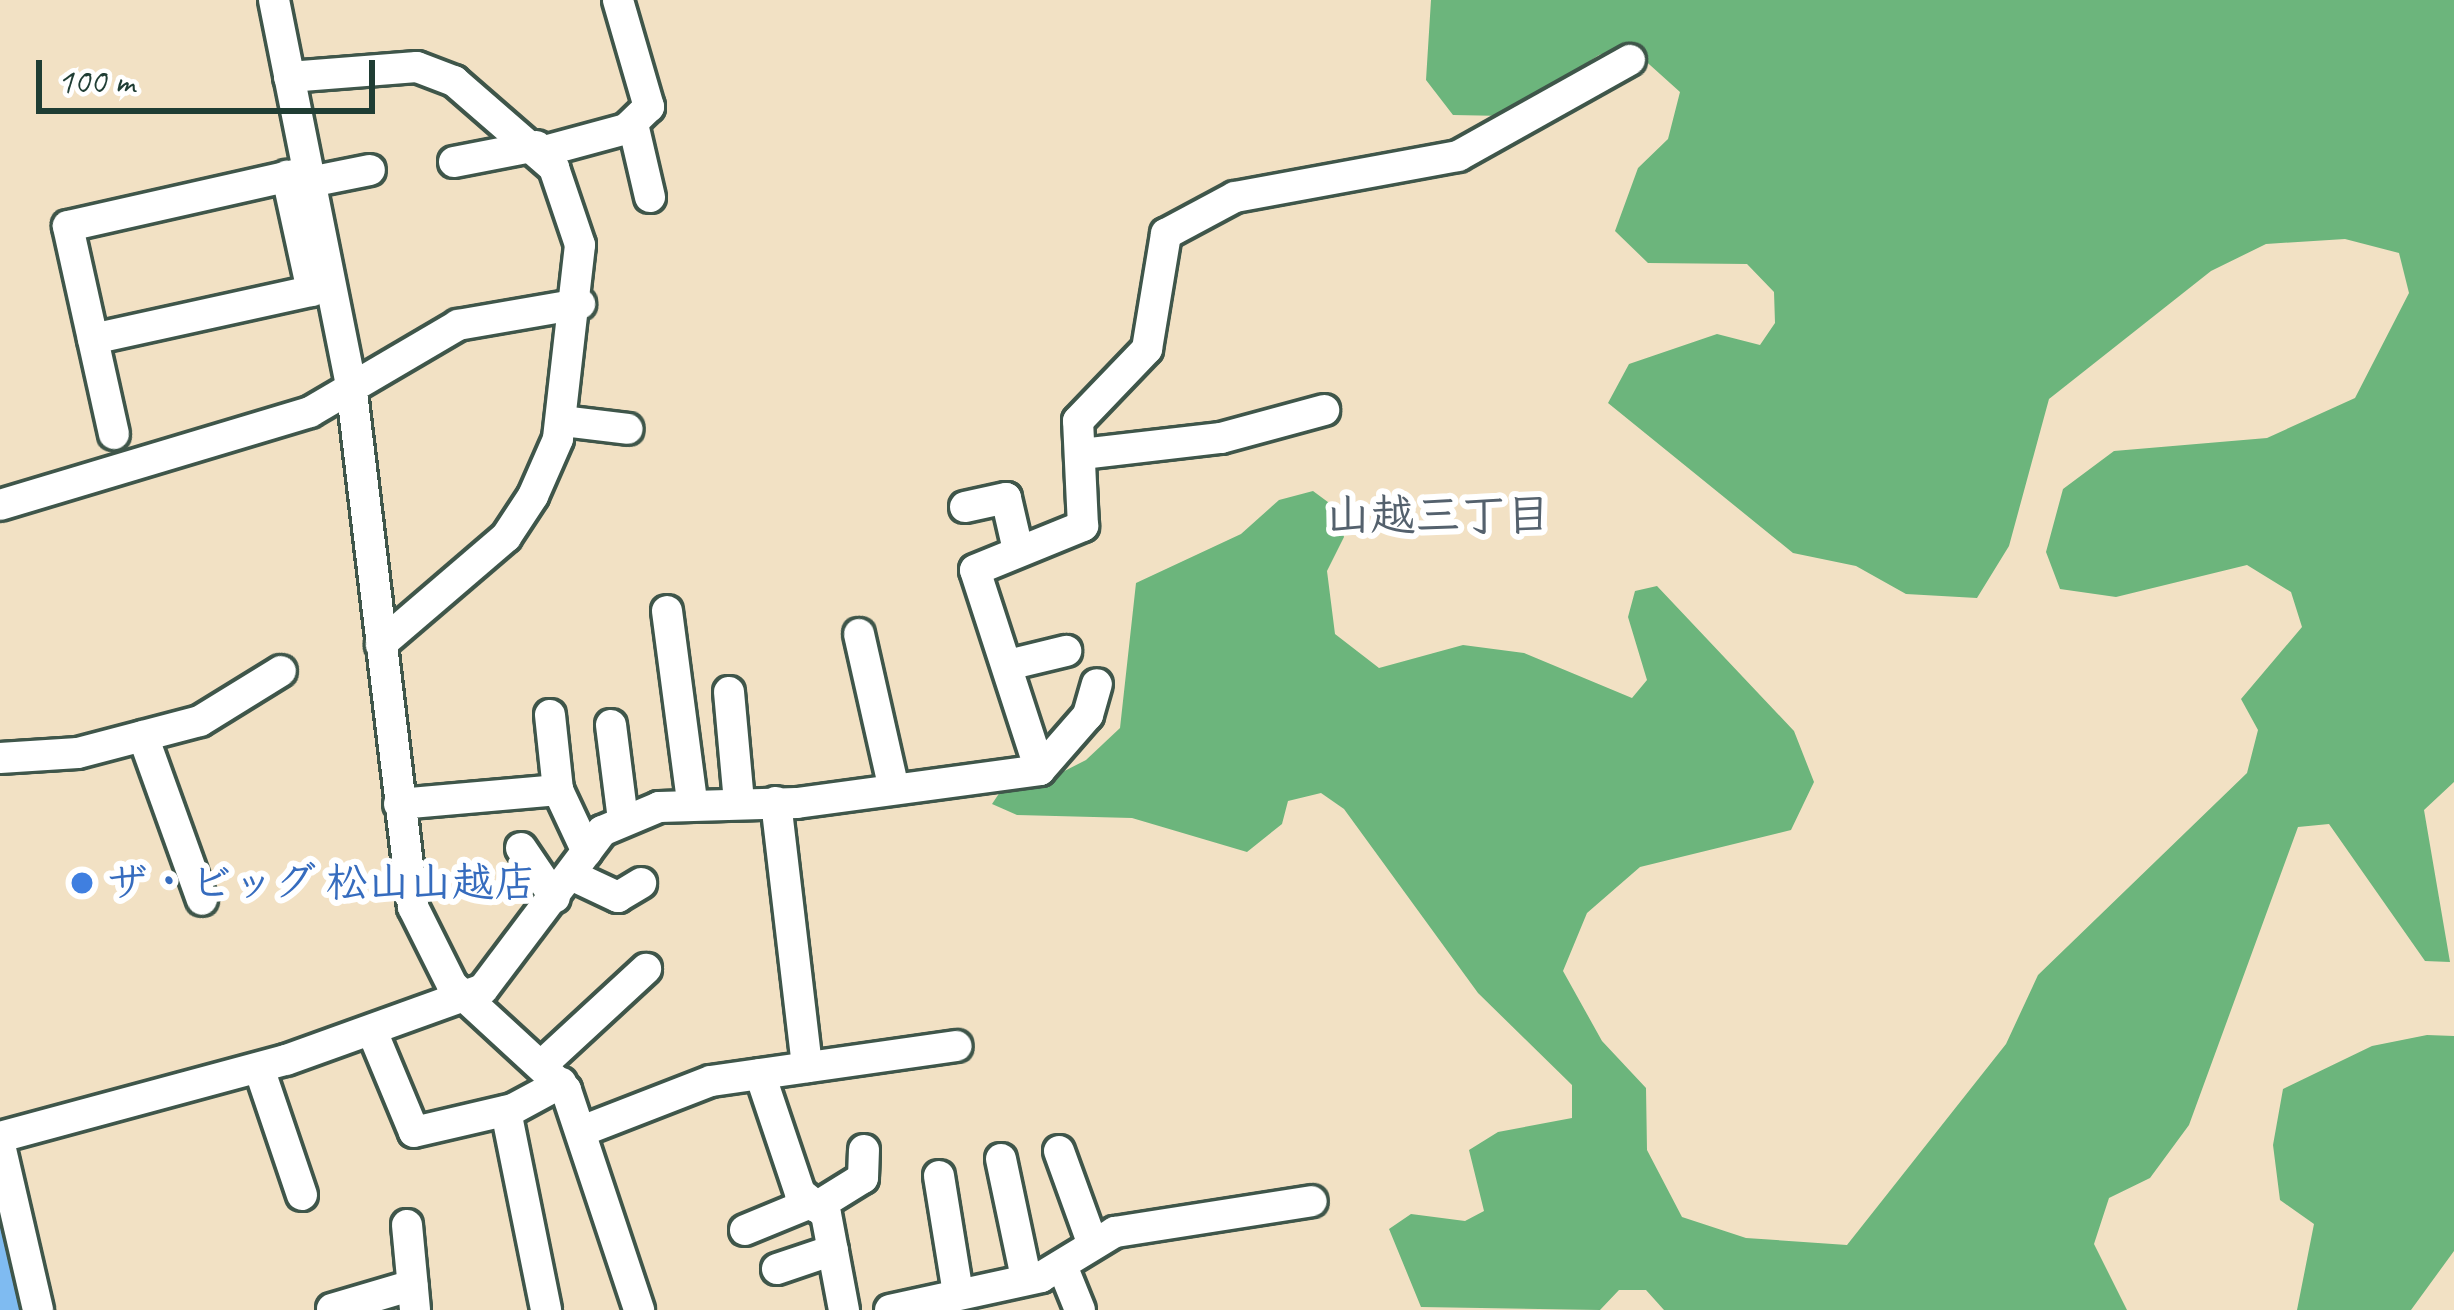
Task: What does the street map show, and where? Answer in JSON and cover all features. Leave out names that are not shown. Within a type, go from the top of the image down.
[{"type":"street","points":[[618,0],[652,92],[633,124],[650,197]]},
{"type":"street","points":[[93,339],[312,291],[302,176],[277,1]]},
{"type":"street","points":[[979,560],[1067,541],[1083,526],[1084,409],[1148,349],[1157,250],[1183,220],[1235,197],[1458,157],[1630,60]]},
{"type":"street","points":[[289,77],[439,73],[538,149],[571,197],[580,304],[562,421],[506,537],[381,644]]},
{"type":"street","points":[[454,162],[538,149],[633,124]]},
{"type":"street","points":[[114,434],[68,226],[302,176],[370,170]]},
{"type":"street","points":[[302,176],[350,384],[413,908],[434,960],[466,997],[553,1073],[582,1131],[639,1310]]},
{"type":"street","points":[[0,505],[310,412],[350,384],[458,325],[580,304]]},
{"type":"street","points":[[1082,454],[1221,438],[1324,410]]},
{"type":"street","points":[[562,421],[628,430]]},
{"type":"street","points":[[1018,550],[1006,498],[963,501],[979,560],[976,583],[1008,665],[1040,770]]},
{"type":"street","points":[[667,611],[692,802]]},
{"type":"street","points":[[859,634],[893,785]]},
{"type":"street","points":[[1008,665],[1066,651]]},
{"type":"street","points":[[0,758],[143,736],[200,721],[281,671]]},
{"type":"street","points":[[38,1310],[0,1141],[259,1068],[466,997],[500,974],[571,875],[622,820],[692,802],[776,802],[1040,770],[1075,734],[1097,684]]},
{"type":"street","points":[[729,692],[739,802]]},
{"type":"street","points":[[550,715],[571,875]]},
{"type":"street","points":[[611,725],[622,820]]},
{"type":"street","points":[[143,736],[202,900]]},
{"type":"street","points":[[399,804],[558,790]]},
{"type":"street","points":[[776,802],[807,1067]]},
{"type":"street","points":[[520,848],[618,897],[641,883]]},
{"type":"street","points":[[372,1031],[413,1132],[506,1111],[553,1073],[646,969]]},
{"type":"street","points":[[582,1131],[666,1093],[760,1074],[956,1046]]},
{"type":"street","points":[[259,1068],[302,1196]]},
{"type":"street","points":[[760,1074],[832,1250],[844,1310]]},
{"type":"street","points":[[506,1111],[546,1310]]},
{"type":"street","points":[[745,1230],[812,1205],[863,1178],[864,1150]]},
{"type":"street","points":[[1059,1151],[1092,1242]]},
{"type":"street","points":[[1001,1159],[1026,1278]]},
{"type":"street","points":[[939,1176],[947,1300]]},
{"type":"street","points":[[890,1310],[947,1300],[1064,1268],[1092,1242],[1312,1201]]},
{"type":"street","points":[[332,1309],[414,1298],[407,1225]]},
{"type":"street","points":[[777,1269],[832,1250]]},
{"type":"street","points":[[1064,1268],[1080,1310]]},
{"type":"green space","points":[[1431,0],[2454,0],[2454,782],[2424,810],[2450,962],[2425,961],[2329,824],[2298,827],[2189,1125],[2150,1178],[2109,1198],[2094,1244],[2127,1310],[1664,1310],[1646,1290],[1619,1290],[1600,1310],[1421,1307],[1389,1229],[1411,1214],[1465,1221],[1484,1211],[1469,1150],[1498,1132],[1572,1118],[1572,1085],[1478,993],[1344,809],[1321,793],[1288,801],[1282,824],[1247,852],[1132,818],[1017,815],[992,804],[1002,789],[1035,786],[1086,760],[1120,728],[1136,583],[1241,534],[1279,500],[1313,491],[1336,508],[1344,537],[1327,571],[1335,634],[1379,668],[1463,645],[1524,653],[1632,698],[1647,680],[1628,617],[1635,591],[1657,586],[1794,731],[1814,782],[1791,830],[1640,867],[1587,913],[1563,971],[1602,1041],[1646,1088],[1647,1150],[1682,1217],[1746,1238],[1847,1245],[2006,1044],[2038,975],[2247,773],[2258,730],[2241,699],[2302,627],[2291,592],[2247,565],[2116,597],[2060,589],[2046,552],[2063,489],[2114,451],[2267,438],[2355,398],[2409,293],[2399,253],[2345,239],[2266,244],[2211,271],[2049,399],[2009,546],[1977,598],[1906,594],[1856,566],[1793,553],[1608,403],[1629,364],[1717,334],[1760,345],[1775,323],[1774,292],[1747,264],[1648,263],[1615,231],[1638,168],[1668,139],[1680,92],[1630,47],[1599,55],[1505,116],[1453,115],[1426,80]]},
{"type":"green space","points":[[2427,1035],[2454,1036],[2454,1251],[2411,1310],[2297,1310],[2314,1224],[2280,1200],[2273,1145],[2283,1089],[2372,1046]]},
{"type":"waterway","points":[[0,1230],[19,1310]]},
{"type":"place","name":"ザ・ビッグ 松山山越店","points":[[82,883]]},
{"type":"district","name":"山越三丁目","points":[[1438,516]]}]
